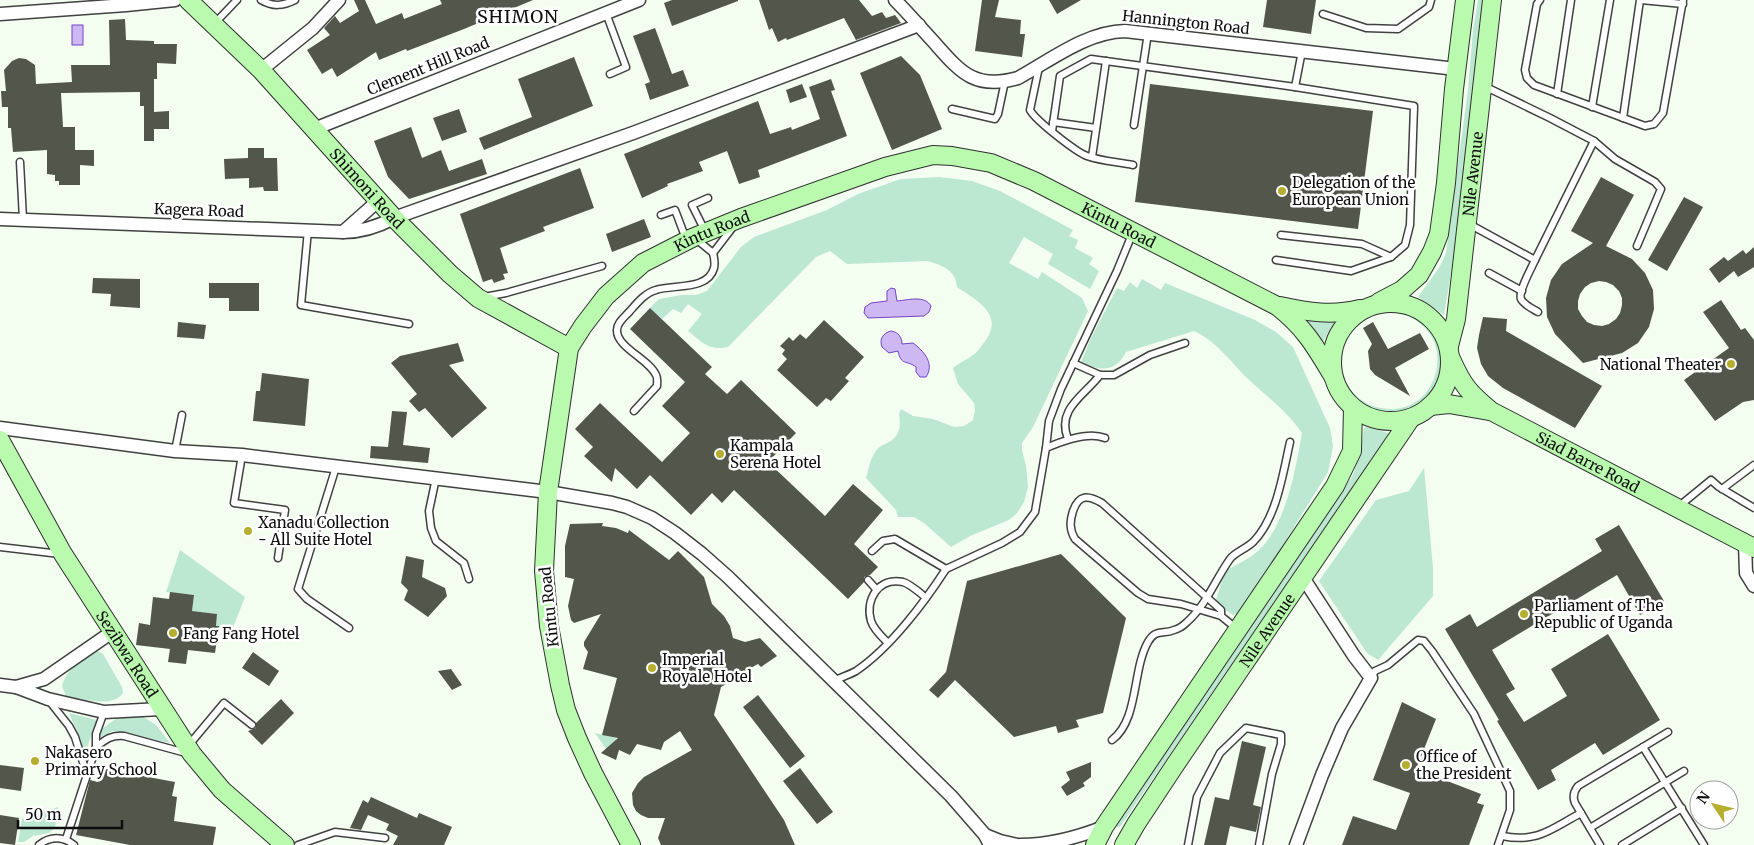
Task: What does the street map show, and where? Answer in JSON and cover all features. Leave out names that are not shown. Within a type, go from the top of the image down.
[{"type":"street","points":[[0,14],[174,0]]},
{"type":"street","name":"Shimoni Road","points":[[188,0],[261,70],[394,218],[450,274],[478,298],[569,348]]},
{"type":"street","points":[[261,70],[313,28],[339,0]]},
{"type":"street","name":"Clement Hill Road","points":[[314,129],[639,0]]},
{"type":"street","name":"Hannington Road","points":[[895,0],[963,72],[977,79],[992,82],[1018,78],[1073,47],[1106,32],[1125,30],[1456,69]]},
{"type":"street","name":"Nile Avenue","points":[[1370,306],[1402,290],[1412,281],[1428,262],[1436,244],[1446,183],[1456,69],[1465,0]]},
{"type":"street","name":"Nile Avenue","points":[[1450,353],[1456,319],[1492,0]]},
{"type":"street","name":"Kagera Road","points":[[0,219],[343,232],[368,229],[380,226],[394,218],[642,130],[919,25]]},
{"type":"street","name":"Kintu Road","points":[[631,845],[577,738],[566,710],[549,626],[544,571],[548,492],[569,348],[606,296],[643,263],[695,237],[741,218],[885,167],[934,155],[952,156],[991,163],[1014,172],[1277,306],[1295,319],[1304,330],[1333,376]]},
{"type":"street","points":[[343,232],[379,200]]},
{"type":"street","points":[[1277,306],[1327,314],[1346,313],[1370,306],[1398,302],[1410,305],[1430,316],[1438,325],[1450,353],[1450,372],[1440,394],[1430,406],[1412,418],[1390,421],[1377,420],[1364,415],[1353,408],[1338,388],[1333,376],[1332,354],[1340,332],[1346,322],[1370,306]]},
{"type":"street","name":"Siad Barre Road","points":[[1450,353],[1462,383],[1475,398],[1492,411],[1750,545]]},
{"type":"street","points":[[1430,406],[1449,404],[1492,411]]},
{"type":"street","name":"Nile Avenue","points":[[1095,845],[1104,827],[1342,475],[1352,451],[1353,408]]},
{"type":"street","name":"Nile Avenue","points":[[1124,845],[1174,765],[1412,418]]},
{"type":"street","points":[[0,428],[175,451],[242,455],[548,492],[612,502],[627,507],[652,518],[675,533],[728,577],[951,796],[987,840],[1018,845],[1057,842],[1104,827]]},
{"type":"street","name":"Sezibwa Road","points":[[0,440],[64,554],[189,751],[222,790],[284,845]]},
{"type":"street","points":[[1750,545],[1746,573],[1754,586]]},
{"type":"street","points":[[1296,845],[1342,728],[1371,678],[1354,656],[1302,576]]},
{"type":"street","points":[[16,687],[44,679],[112,632]]},
{"type":"street","points":[[0,685],[16,687],[48,699],[104,712],[161,709]]},
{"type":"lane","points":[[214,24],[237,0]]},
{"type":"lane","points":[[261,0],[274,6],[295,0]]},
{"type":"lane","points":[[1323,14],[1366,28],[1398,29],[1430,7],[1431,0]]},
{"type":"lane","points":[[1540,0],[1525,70],[1527,78],[1534,85],[1592,107],[1645,126],[1654,124],[1663,113],[1683,2],[1640,0],[1623,118]]},
{"type":"lane","points":[[1557,94],[1571,0]]},
{"type":"lane","points":[[1592,107],[1610,0]]},
{"type":"lane","points":[[606,13],[626,67],[610,74]]},
{"type":"lane","points":[[1134,125],[1148,33]]},
{"type":"lane","points":[[1295,87],[1302,51]]},
{"type":"lane","points":[[1052,131],[1060,76],[1088,60],[1295,87],[1414,106],[1410,225],[1404,245],[1391,256],[1351,271],[1276,260]]},
{"type":"lane","points":[[1092,158],[1106,61]]},
{"type":"lane","points":[[1039,66],[1030,110],[1033,114],[1081,153],[1092,158],[1133,165]]},
{"type":"lane","points":[[952,109],[994,119],[998,114],[1005,81]]},
{"type":"lane","points":[[1482,85],[1594,141],[1615,159],[1656,182],[1661,189],[1637,246]]},
{"type":"lane","points":[[1053,122],[1096,128]]},
{"type":"lane","points":[[1538,312],[1523,302],[1521,298],[1522,291],[1535,260],[1594,141]]},
{"type":"lane","points":[[20,162],[23,219]]},
{"type":"lane","points":[[695,237],[692,204],[708,198]]},
{"type":"lane","points":[[661,215],[675,210],[695,237],[714,253]]},
{"type":"lane","points":[[634,411],[657,386],[657,376],[652,368],[619,339],[618,324],[640,300],[654,290],[665,287],[694,285],[702,282],[709,276],[714,268],[714,253],[741,218]]},
{"type":"lane","points":[[1466,222],[1535,260]]},
{"type":"lane","points":[[308,230],[301,305],[409,324]]},
{"type":"lane","points":[[834,681],[855,671],[888,643],[910,619],[946,569],[1002,543],[1020,532],[1034,512],[1046,448],[1048,420],[1133,232]]},
{"type":"lane","points":[[1281,235],[1362,244],[1391,256]]},
{"type":"lane","points":[[478,298],[506,293],[602,266]]},
{"type":"lane","points":[[1489,274],[1522,291]]},
{"type":"lane","points":[[1073,363],[1100,375],[1114,375],[1150,355],[1186,343]]},
{"type":"lane","points":[[1068,439],[1064,428],[1067,413],[1073,402],[1100,375]]},
{"type":"lane","points":[[175,451],[182,415]]},
{"type":"lane","points":[[1046,448],[1068,439],[1096,436],[1105,438]]},
{"type":"lane","points":[[1112,740],[1126,723],[1141,662],[1149,641],[1156,633],[1174,631],[1199,609],[1208,598],[1231,557],[1254,542],[1271,515],[1290,442]]},
{"type":"lane","points":[[242,455],[234,503],[285,510],[278,558]]},
{"type":"lane","points":[[1722,489],[1754,465]]},
{"type":"lane","points":[[336,467],[298,589],[307,599],[349,628]]},
{"type":"lane","points":[[436,478],[429,511],[431,528],[436,541],[464,563],[470,579]]},
{"type":"lane","points":[[1677,508],[1712,480],[1722,489],[1754,508]]},
{"type":"lane","points":[[1221,616],[1221,610],[1102,502],[1095,498],[1086,497],[1081,498],[1076,503],[1070,522],[1071,533],[1075,539],[1138,593],[1148,599],[1169,602],[1221,616],[1238,630]]},
{"type":"lane","points":[[872,551],[883,541],[895,539],[946,569]]},
{"type":"lane","points":[[0,547],[64,554]]},
{"type":"lane","points":[[868,580],[876,589]]},
{"type":"lane","points":[[888,643],[872,623],[870,600],[876,589],[888,583],[903,582],[925,597]]},
{"type":"lane","points":[[1371,678],[1376,671],[1414,643],[1421,640],[1424,641],[1432,650],[1474,714],[1510,791],[1510,810],[1498,845]]},
{"type":"lane","points":[[48,699],[64,718],[75,737],[87,775]]},
{"type":"lane","points":[[96,747],[106,738],[124,736],[189,751],[224,703],[252,725]]},
{"type":"lane","points":[[66,839],[96,747],[96,734],[104,712]]},
{"type":"lane","points":[[1188,845],[1198,797],[1220,753],[1246,728],[1281,735],[1281,744],[1272,774],[1259,845]]},
{"type":"lane","points":[[1600,845],[1573,798],[1578,786],[1668,732]]},
{"type":"lane","points":[[1643,747],[1704,845]]},
{"type":"lane","points":[[1590,828],[1684,771]]},
{"type":"lane","points":[[1622,845],[1682,808]]},
{"type":"lane","points":[[1502,836],[1533,838],[1581,813]]},
{"type":"lane","points":[[298,845],[335,832],[384,838]]},
{"type":"lane","points":[[39,845],[44,841],[55,838],[66,839],[74,845]]},
{"type":"green space","points":[[1478,0],[1486,0],[1454,255],[1444,315],[1418,297],[1439,268],[1446,253]]},
{"type":"green space","points":[[939,177],[972,181],[1000,191],[1073,230],[1069,236],[1078,240],[1075,248],[1093,258],[1089,264],[1099,271],[1090,289],[1048,264],[1053,254],[1024,237],[1009,263],[1038,279],[1042,272],[1082,298],[1088,311],[1033,427],[1022,443],[1028,487],[1024,502],[1017,513],[1009,520],[970,536],[951,547],[924,523],[914,517],[898,517],[896,510],[866,478],[871,460],[877,449],[893,440],[898,433],[901,409],[913,416],[933,419],[954,427],[964,426],[973,420],[974,403],[958,384],[953,368],[978,350],[991,331],[992,323],[990,315],[985,309],[957,287],[951,272],[938,264],[927,261],[847,264],[830,251],[816,257],[728,347],[721,348],[706,345],[688,331],[702,314],[688,304],[681,313],[673,309],[662,319],[650,308],[659,299],[682,295],[696,295],[707,291],[741,247],[754,237],[827,210],[858,194],[901,179]]},
{"type":"green space","points":[[1142,279],[1161,290],[1165,283],[1255,320],[1276,332],[1293,347],[1330,428],[1333,446],[1328,472],[1241,613],[1233,615],[1221,607],[1216,600],[1225,571],[1258,551],[1276,527],[1283,512],[1293,479],[1302,433],[1283,410],[1246,377],[1215,345],[1194,331],[1126,352],[1122,359],[1112,367],[1094,367],[1081,362],[1091,338],[1117,288],[1124,291],[1130,282],[1137,288]]},
{"type":"green space","points":[[1383,309],[1393,309],[1419,318],[1432,330],[1440,348],[1441,368],[1434,387],[1418,404],[1408,409],[1388,412],[1367,407],[1352,396],[1343,381],[1339,365],[1341,347],[1349,331],[1363,318]],"holes":[[[1394,312],[1416,321],[1430,335],[1437,352],[1437,370],[1430,387],[1418,400],[1402,408],[1381,408],[1363,401],[1350,389],[1343,374],[1342,357],[1347,341],[1357,327],[1373,317]]]},
{"type":"green space","points":[[1336,319],[1321,345],[1307,320]]},
{"type":"green space","points":[[1367,427],[1388,433],[1388,435],[1120,827],[1115,826],[1353,475],[1361,450],[1364,428]]},
{"type":"green space","points":[[1424,468],[1433,568],[1433,596],[1378,660],[1367,653],[1319,581],[1376,500],[1409,491]]},
{"type":"green space","points":[[180,550],[245,597],[232,630],[218,629],[218,626],[216,626],[217,614],[192,611],[194,595],[166,592]]},
{"type":"green space","points":[[98,651],[103,654],[122,687],[123,693],[118,698],[106,701],[92,701],[66,696],[62,686],[67,675],[87,655]]},
{"type":"green space","points":[[69,713],[97,720],[84,756],[78,733]]},
{"type":"green space","points":[[120,716],[142,716],[156,725],[170,743],[113,731],[98,738],[103,728]]},
{"type":"green space","points":[[595,733],[616,738],[612,752],[606,749]]},
{"type":"green space","points":[[58,807],[55,828],[49,833],[33,836],[24,842],[18,842],[22,819]]},
{"type":"shaded area","points":[[72,25],[83,25],[83,45],[72,45]]},
{"type":"shaded area","points":[[891,288],[895,289],[897,301],[925,300],[931,306],[929,312],[924,316],[868,318],[864,313],[865,307],[871,303],[887,301],[887,291]]},
{"type":"shaded area","points":[[891,331],[899,335],[902,344],[913,343],[921,350],[929,363],[926,377],[920,377],[916,372],[916,367],[903,361],[898,351],[889,353],[882,347],[882,337]]},
{"type":"building","points":[[354,0],[365,0],[376,24],[402,13],[404,19],[442,4],[440,0],[533,0],[407,51],[406,49],[379,60],[376,52],[337,77],[332,68],[322,74],[307,50],[330,35],[324,28],[335,16],[340,23],[359,11]]},
{"type":"building","points":[[672,0],[738,1],[672,26],[664,3]]},
{"type":"building","points":[[759,0],[859,0],[872,16],[882,12],[886,18],[895,15],[901,23],[856,40],[844,18],[778,42],[772,28],[769,30]]},
{"type":"building","points":[[982,0],[999,0],[995,17],[1021,20],[1020,34],[1025,34],[1022,57],[975,51]]},
{"type":"building","points":[[1049,0],[1081,0],[1057,14]]},
{"type":"building","points":[[1267,0],[1316,0],[1311,34],[1263,27]]},
{"type":"building","points":[[125,19],[126,40],[154,41],[154,44],[177,44],[176,64],[157,63],[157,79],[154,79],[154,112],[169,111],[169,129],[154,129],[154,141],[144,141],[144,106],[140,106],[140,92],[61,93],[63,127],[75,127],[75,150],[94,150],[94,166],[80,165],[80,185],[59,185],[59,181],[55,181],[55,175],[47,174],[47,150],[13,152],[11,128],[8,128],[8,107],[2,107],[1,91],[6,91],[4,70],[12,61],[19,58],[26,59],[35,65],[36,84],[72,82],[71,65],[110,65],[109,20]]},
{"type":"building","points":[[655,28],[672,74],[683,70],[689,86],[650,100],[645,84],[650,82],[633,36]]},
{"type":"building","points":[[901,56],[920,75],[942,129],[892,150],[860,73]]},
{"type":"building","points":[[574,57],[593,106],[484,150],[479,138],[532,117],[518,79]]},
{"type":"building","points":[[831,79],[835,90],[831,91],[847,136],[758,170],[760,177],[739,184],[727,151],[699,162],[703,171],[667,184],[668,186],[642,198],[624,154],[758,101],[770,134],[791,127],[792,130],[820,119],[809,87]]},
{"type":"building","points":[[802,84],[807,97],[790,103],[786,90]]},
{"type":"building","points":[[1150,84],[1373,111],[1358,229],[1135,202]]},
{"type":"building","points":[[459,109],[467,132],[442,141],[433,118]]},
{"type":"building","points":[[411,127],[422,158],[441,150],[449,171],[482,159],[487,174],[409,199],[388,177],[374,141]]},
{"type":"building","points":[[248,148],[264,148],[264,158],[277,158],[278,191],[264,191],[263,187],[249,188],[249,178],[225,179],[224,159],[248,158]]},
{"type":"building","points":[[580,168],[594,208],[543,227],[545,231],[500,248],[508,273],[503,274],[505,279],[494,283],[492,279],[483,282],[460,214]]},
{"type":"building","points":[[1601,177],[1634,195],[1606,246],[1632,259],[1645,273],[1653,290],[1654,309],[1649,327],[1638,343],[1622,353],[1583,363],[1555,334],[1547,317],[1546,298],[1551,280],[1562,264],[1593,243],[1571,231]],"holes":[[[1599,281],[1613,285],[1619,291],[1622,298],[1620,313],[1609,324],[1602,326],[1594,325],[1587,322],[1582,316],[1578,309],[1578,301],[1585,287]]]},
{"type":"building","points":[[1684,197],[1703,207],[1667,271],[1648,260]]},
{"type":"building","points":[[644,219],[651,237],[612,252],[606,234]]},
{"type":"building","points":[[1754,247],[1754,267],[1738,277],[1734,271],[1719,283],[1709,269],[1724,257],[1728,261],[1743,250],[1746,254]]},
{"type":"building","points":[[93,278],[140,279],[140,308],[110,306],[111,294],[92,293]]},
{"type":"building","points":[[209,283],[259,283],[259,311],[229,311],[229,298],[209,298]]},
{"type":"building","name":"National Theater","points":[[1721,300],[1741,330],[1745,328],[1754,340],[1754,400],[1743,402],[1715,421],[1684,380],[1729,348],[1703,312]]},
{"type":"building","points":[[650,308],[712,367],[705,374],[727,394],[741,380],[796,433],[768,462],[825,516],[853,484],[883,510],[854,544],[878,567],[870,575],[864,577],[864,582],[848,599],[734,490],[722,503],[712,493],[691,515],[650,475],[637,489],[615,468],[612,482],[584,456],[593,447],[575,429],[600,403],[662,462],[690,433],[662,406],[685,382],[630,329]]},
{"type":"building","points":[[1483,317],[1507,319],[1506,331],[1602,386],[1575,428],[1503,388],[1488,376],[1481,364],[1477,348]]},
{"type":"building","points":[[824,320],[864,357],[845,378],[849,381],[831,401],[826,398],[817,407],[777,370],[787,359],[782,354],[785,350],[780,346],[789,337],[793,341],[800,334],[806,339]]},
{"type":"building","points":[[178,322],[206,325],[204,339],[177,337]]},
{"type":"building","points":[[1373,322],[1388,349],[1420,333],[1429,349],[1395,368],[1410,396],[1375,375],[1370,369],[1368,351],[1372,344],[1363,328]]},
{"type":"building","points":[[458,343],[464,361],[449,365],[487,408],[452,438],[425,408],[419,412],[409,401],[417,394],[391,363],[400,356]]},
{"type":"building","points":[[262,373],[309,379],[305,426],[253,421],[256,391],[260,391]]},
{"type":"building","points":[[392,411],[407,412],[403,445],[430,448],[428,463],[370,458],[371,446],[388,447]]},
{"type":"building","points":[[603,523],[602,526],[616,528],[628,533],[629,530],[669,560],[678,551],[704,577],[712,604],[724,616],[730,626],[733,638],[745,642],[760,638],[777,656],[761,667],[758,664],[740,674],[731,676],[728,683],[721,687],[714,715],[784,820],[795,845],[661,845],[658,838],[665,818],[648,818],[641,815],[633,805],[632,793],[644,777],[692,750],[680,731],[664,742],[661,750],[637,744],[630,755],[619,750],[616,760],[601,753],[618,738],[602,735],[617,678],[583,669],[588,652],[584,642],[601,614],[574,623],[571,620],[568,606],[574,579],[565,577],[565,546],[570,524]]},
{"type":"building","points":[[1619,525],[1664,601],[1640,615],[1617,575],[1492,650],[1515,689],[1506,694],[1524,722],[1567,696],[1551,669],[1608,634],[1660,720],[1603,755],[1595,743],[1551,770],[1556,780],[1538,790],[1445,629],[1470,614],[1477,627],[1602,551],[1595,539]]},
{"type":"building","points":[[1061,554],[1126,618],[1103,713],[1076,720],[1079,727],[1058,733],[1056,726],[1014,737],[955,680],[938,698],[929,690],[946,672],[967,581]]},
{"type":"building","points":[[406,556],[424,560],[422,577],[445,588],[447,596],[428,617],[404,600],[408,590],[401,583]]},
{"type":"building","points":[[170,592],[194,595],[192,611],[217,614],[216,626],[219,626],[215,653],[188,650],[186,664],[168,662],[170,649],[136,645],[139,623],[150,625],[153,597],[169,599]]},
{"type":"building","points":[[253,652],[279,671],[269,686],[242,668]]},
{"type":"building","points":[[451,669],[462,685],[452,690],[438,671]]},
{"type":"building","points":[[758,695],[805,756],[790,768],[743,707]]},
{"type":"building","points":[[281,699],[294,713],[262,745],[248,731],[256,728],[256,723]]},
{"type":"building","points":[[1402,702],[1436,719],[1416,769],[1481,794],[1477,803],[1484,805],[1469,845],[1342,845],[1353,816],[1396,830],[1410,793],[1373,780]]},
{"type":"building","points":[[1242,741],[1266,747],[1253,805],[1261,807],[1256,832],[1230,826],[1226,845],[1204,845],[1215,797],[1229,800]]},
{"type":"building","points":[[1091,762],[1091,777],[1083,783],[1085,786],[1067,796],[1061,787],[1070,780],[1066,772]]},
{"type":"building","points":[[0,765],[24,768],[21,791],[0,788]]},
{"type":"building","points":[[100,768],[175,782],[172,796],[177,797],[174,821],[216,827],[213,845],[130,845],[76,835],[90,780],[98,782]]},
{"type":"building","points":[[800,768],[833,812],[817,824],[783,781]]},
{"type":"building","points":[[371,797],[417,818],[419,813],[452,827],[444,845],[393,845],[398,836],[386,830],[389,824],[368,815],[361,830],[350,828],[363,800],[368,803]]},
{"type":"building","points":[[0,815],[19,818],[15,845],[0,843]]},
{"type":"place","name":"Delegation of the European Union","points":[[1282,191]]},
{"type":"place","name":"National Theater","points":[[1731,364]]},
{"type":"place","name":"Kampala Serena Hotel","points":[[720,454]]},
{"type":"place","name":"Xanadu Collection - All Suite Hotel","points":[[248,531]]},
{"type":"place","name":"Parliament of The Republic of Uganda","points":[[1524,614]]},
{"type":"place","name":"Fang Fang Hotel","points":[[173,633]]},
{"type":"place","name":"Imperial Royale Hotel","points":[[652,668]]},
{"type":"place","name":"Nakasero Primary School","points":[[35,761]]},
{"type":"place","name":"Office of the President","points":[[1406,765]]},
{"type":"district","name":"SHIMON","points":[[518,16]]}]
